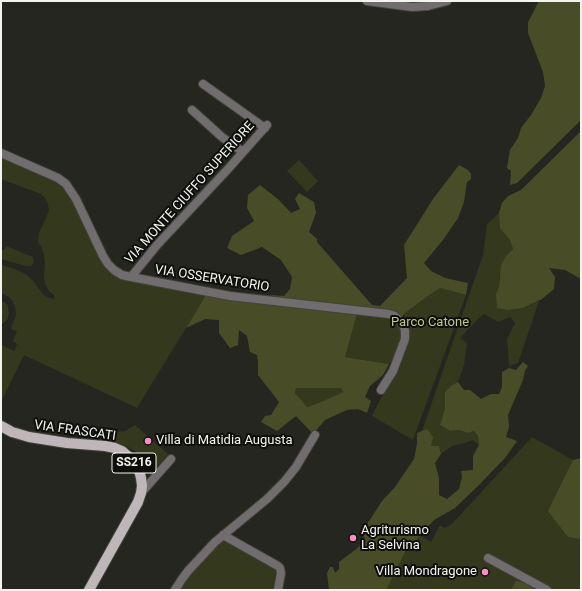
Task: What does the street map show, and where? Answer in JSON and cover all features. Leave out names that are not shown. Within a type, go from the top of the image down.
[{"type":"main road","name":"VIA FRASCATI","points":[[1,426],[12,432],[31,438],[67,443],[108,446],[119,449],[129,457],[139,470],[142,480],[141,493],[132,513],[89,590]]},
{"type":"street","points":[[367,1],[412,7],[431,6],[447,1]]},
{"type":"street","name":"VIA MONTE CIUFFO SUPERIORE","points":[[131,277],[157,245],[266,126],[203,84]]},
{"type":"street","points":[[192,110],[222,137],[242,152]]},
{"type":"street","name":"VIA OSSERVATORIO","points":[[1,153],[58,178],[66,184],[76,199],[105,260],[118,273],[131,277],[230,296],[392,315],[398,318],[403,324],[405,339],[393,371],[381,390]]},
{"type":"street","points":[[175,590],[191,568],[215,542],[270,496],[284,482],[296,467],[315,435]]},
{"type":"street","name":"VIA FRASCATI","points":[[141,493],[171,458]]},
{"type":"street","points":[[223,535],[278,566],[281,573],[278,590]]},
{"type":"street","points":[[488,558],[547,590]]},
{"type":"green space","points":[[539,1],[581,1],[581,120],[517,183],[510,185],[511,171],[507,168],[510,150],[518,138],[521,128],[541,98],[545,86],[543,72],[528,33],[528,22]]},
{"type":"green space","points":[[581,131],[581,279],[565,270],[549,268],[555,277],[554,289],[542,299],[523,308],[509,310],[497,308],[496,294],[499,286],[501,265],[506,256],[513,249],[510,240],[500,228],[499,213],[502,203],[508,196],[521,190]]},
{"type":"green space","points":[[1,156],[56,181],[63,186],[69,193],[107,269],[206,295],[137,408],[24,355],[1,402],[1,345],[14,351],[17,344],[13,341],[17,331],[11,329],[16,314],[15,307],[9,297],[1,293],[1,265],[18,270],[27,275],[47,297],[53,299],[55,296],[49,291],[45,284],[44,255],[38,242],[39,233],[49,211],[48,204],[41,194],[1,179]]},
{"type":"green space","points":[[299,160],[318,181],[307,192],[287,171]]},
{"type":"green space","points":[[459,165],[468,170],[471,174],[471,179],[467,182],[464,202],[458,218],[443,240],[424,263],[431,271],[445,278],[468,283],[466,295],[440,288],[405,313],[398,322],[383,316],[357,314],[345,357],[389,364],[383,375],[370,386],[365,397],[371,401],[367,413],[358,409],[347,410],[325,420],[313,434],[296,416],[277,431],[261,422],[265,416],[271,415],[279,402],[258,375],[257,355],[250,352],[247,336],[239,330],[238,345],[230,348],[219,333],[219,320],[205,319],[186,328],[206,295],[263,303],[272,295],[284,296],[290,289],[292,277],[281,260],[262,247],[241,255],[227,248],[232,236],[254,221],[247,208],[248,195],[260,185],[279,200],[291,213],[300,209],[295,199],[299,193],[314,202],[316,213],[309,232],[317,239],[317,242],[372,305],[380,306],[407,278],[404,245],[433,199]],"holes":[[[296,388],[341,388],[343,392],[307,407],[295,393]]]},
{"type":"green space","points":[[499,213],[500,228],[510,240],[513,249],[506,256],[499,277],[499,286],[496,294],[509,310],[523,308],[539,301],[518,363],[509,366],[507,339],[515,323],[510,317],[498,322],[484,314],[460,338],[467,343],[464,365],[458,382],[452,385],[445,392],[445,408],[440,425],[450,431],[459,430],[468,433],[473,431],[478,436],[479,445],[473,440],[452,446],[441,454],[439,446],[431,446],[422,431],[483,255],[487,224]]},
{"type":"green space","points":[[6,246],[33,257],[33,264],[31,266],[25,266],[1,259],[1,250],[4,250]]},
{"type":"green space","name":"Parco Catone","points":[[440,288],[466,295],[413,440],[372,416],[400,360],[408,337],[404,313]]},
{"type":"green space","points":[[1,300],[7,304],[9,313],[7,320],[1,325]]},
{"type":"green space","points":[[357,314],[383,316],[398,322],[402,330],[397,353],[389,364],[345,357]]},
{"type":"green space","points":[[523,362],[528,366],[508,415],[509,427],[506,437],[517,441],[505,458],[455,508],[434,520],[423,532],[405,552],[386,590],[329,590],[327,573],[330,567],[333,567],[335,573],[339,569],[339,562],[363,544],[366,526],[382,501],[395,487],[414,459],[417,444],[417,433],[427,429],[433,437],[431,446],[439,446],[441,454],[435,463],[439,478],[439,495],[447,499],[459,489],[462,477],[461,471],[473,470],[473,456],[479,445],[478,436],[474,431],[468,433],[459,430],[450,431],[440,425],[445,408],[445,392],[452,385],[458,382],[464,390],[470,390],[481,399],[491,394],[499,394],[502,387],[502,372],[509,368],[516,370]]},
{"type":"green space","points":[[296,388],[341,388],[343,392],[306,407],[295,393]]},
{"type":"green space","points":[[135,425],[168,454],[150,475],[143,459],[135,451],[111,441],[105,435],[107,433],[125,431]]},
{"type":"green space","name":"Villa Mondragone","points":[[532,437],[581,466],[581,590],[336,590],[337,576],[419,460],[421,477],[421,536],[431,542],[440,525],[445,528],[452,524]]},
{"type":"green space","points":[[581,458],[581,539],[568,537],[548,511],[573,460]]},
{"type":"green space","points":[[223,539],[279,569],[275,590],[179,590],[184,579],[216,546],[220,544]]},
{"type":"green space","points":[[516,581],[531,584],[534,590],[511,590]]},
{"type":"place","name":"Villa di Matidia Augusta","points":[[148,441]]},
{"type":"place","name":"Agriturismo La Selvina","points":[[353,538]]},
{"type":"place","name":"Villa Mondragone","points":[[485,572]]}]
